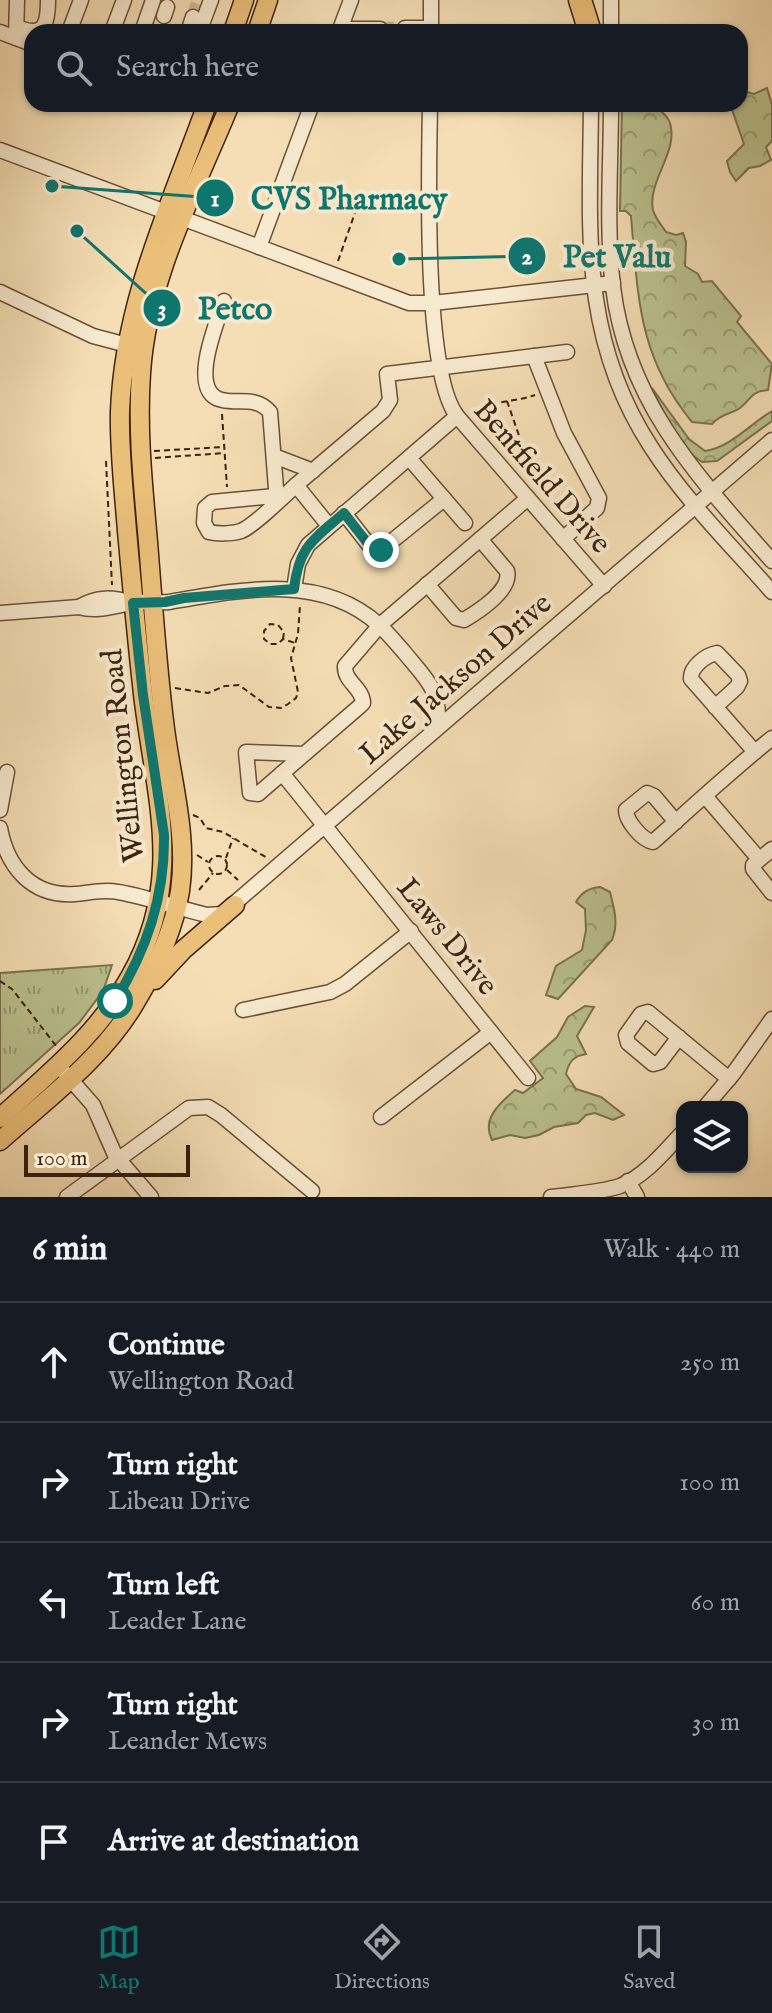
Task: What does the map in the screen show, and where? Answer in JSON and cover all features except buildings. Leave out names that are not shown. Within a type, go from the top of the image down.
[{"type":"highway","points":[[580,0],[588,24]]},
{"type":"main road","points":[[236,24],[244,0]]},
{"type":"main road","points":[[260,24],[268,0]]},
{"type":"main road","name":"Wellington Road","points":[[0,1118],[62,1064],[93,1032],[131,975],[181,880],[180,821],[166,733],[140,452],[141,370],[152,305],[169,250],[200,112]]},
{"type":"main road","name":"Wellington Road","points":[[0,1141],[62,1064],[106,1043],[137,1000],[156,963],[168,904],[164,835],[133,603],[120,440],[121,388],[140,286],[226,112]]},
{"type":"main road","points":[[137,1000],[167,965],[235,905]]},
{"type":"street","points":[[16,32],[17,0]]},
{"type":"street","points":[[47,24],[48,0]]},
{"type":"street","points":[[72,24],[81,0]]},
{"type":"street","points":[[115,24],[124,0]]},
{"type":"street","points":[[195,24],[211,0]]},
{"type":"street","points":[[342,24],[351,0]]},
{"type":"street","points":[[431,0],[431,24]]},
{"type":"street","points":[[590,24],[591,0]]},
{"type":"street","points":[[611,0],[611,24]]},
{"type":"street","points":[[148,24],[161,8]]},
{"type":"street","points":[[0,32],[24,32]]},
{"type":"street","points":[[16,32],[24,38]]},
{"type":"street","points":[[259,247],[309,112]]},
{"type":"street","name":"Bentfield Drive","points":[[430,112],[433,303],[445,397],[460,420],[604,586]]},
{"type":"street","points":[[591,112],[590,243],[593,286],[601,334],[620,390],[651,448],[696,506],[772,592]]},
{"type":"street","points":[[611,112],[613,283],[620,327],[643,391],[680,453],[772,561]]},
{"type":"street","points":[[0,150],[259,247],[309,274],[403,301],[433,303],[613,283]]},
{"type":"street","points":[[0,292],[93,336],[127,345]]},
{"type":"street","points":[[224,301],[213,335],[205,377],[207,388],[221,400],[253,401],[268,410],[272,421],[279,498]]},
{"type":"street","points":[[279,498],[212,502],[205,508],[204,523],[209,532],[242,531],[383,411],[390,400],[387,374],[567,352]]},
{"type":"street","points":[[534,356],[564,433],[599,498],[597,508],[563,539]]},
{"type":"street","points":[[297,596],[298,564],[303,551],[409,458],[460,420]]},
{"type":"street","name":"Lake Jackson Drive","points":[[0,828],[11,862],[25,879],[36,886],[64,894],[111,891],[211,916],[222,914],[772,440]]},
{"type":"street","points":[[274,456],[313,471]]},
{"type":"street","points":[[409,458],[465,523]]},
{"type":"street","points":[[296,485],[329,526]]},
{"type":"street","points":[[344,513],[372,547],[384,549],[444,499]]},
{"type":"street","points":[[304,754],[246,752],[249,789],[253,796],[282,773],[350,715],[364,699],[346,677],[345,666],[380,625],[528,499]]},
{"type":"street","points":[[427,584],[456,618],[464,620],[506,587],[507,571],[480,539]]},
{"type":"street","points":[[151,581],[161,590],[184,598]]},
{"type":"street","points":[[0,612],[79,607],[90,610],[184,598],[297,596],[338,599],[380,625],[433,687],[451,701],[454,712]]},
{"type":"street","points":[[433,687],[439,704],[437,726]]},
{"type":"street","points":[[715,707],[755,752]]},
{"type":"street","points":[[676,822],[772,738]]},
{"type":"street","points":[[0,810],[7,772]]},
{"type":"street","name":"Laws Drive","points":[[282,773],[528,1078]]},
{"type":"street","points":[[705,796],[759,859]]},
{"type":"street","points":[[772,849],[753,865],[754,872],[772,893]]},
{"type":"street","points":[[243,1010],[330,992],[345,984],[411,931]]},
{"type":"street","points":[[710,1101],[772,1019]]},
{"type":"street","points":[[381,1117],[491,1032]]},
{"type":"street","points":[[679,1037],[729,1079]]},
{"type":"street","points":[[62,1064],[93,1105],[119,1159],[151,1197]]},
{"type":"street","points":[[67,1197],[189,1108],[208,1107],[312,1191]]},
{"type":"street","points":[[551,1197],[605,1189],[628,1181],[653,1163],[676,1139]]},
{"type":"street","points":[[628,1181],[637,1197]]},
{"type":"path","points":[[338,261],[356,210]]},
{"type":"path","points":[[460,420],[487,404],[522,399],[547,391]]},
{"type":"path","points":[[221,400],[228,500]]},
{"type":"path","points":[[507,401],[523,447],[544,483],[528,499]]},
{"type":"path","points":[[153,451],[225,447]]},
{"type":"path","points":[[154,458],[225,453]]},
{"type":"path","points":[[174,688],[208,693],[225,686],[239,685],[267,706],[281,708],[298,694],[291,664],[297,596]]},
{"type":"path","points":[[270,624],[278,625],[283,630],[283,639],[275,645],[269,644],[263,637],[264,631],[270,624]]},
{"type":"path","points":[[283,639],[295,643]]},
{"type":"path","points":[[193,815],[200,818],[206,828],[220,830],[280,866]]},
{"type":"path","points":[[233,837],[225,859],[226,869],[238,880]]},
{"type":"path","points":[[195,853],[209,863],[214,872]]},
{"type":"path","points":[[209,863],[217,855],[225,859]]},
{"type":"path","points":[[214,872],[220,873],[226,869]]},
{"type":"path","points":[[199,890],[214,872]]},
{"type":"path","points":[[0,981],[12,989],[62,1064]]},
{"type":"green space","points":[[767,88],[772,105],[772,141],[766,147],[771,160],[749,168],[736,181],[727,161],[744,144],[733,112],[748,112],[748,92],[754,94]]},
{"type":"green space","points":[[622,112],[662,112],[669,120],[672,134],[654,188],[654,213],[666,232],[676,235],[683,233],[686,242],[685,266],[698,274],[702,282],[712,281],[741,316],[737,322],[772,364],[768,390],[754,394],[740,408],[712,424],[692,422],[674,398],[651,349],[639,299],[631,216],[626,211],[620,211]]},
{"type":"green space","points":[[652,388],[689,439],[705,451],[732,440],[772,411],[772,421],[717,461],[702,462],[678,439]]},
{"type":"green space","points":[[600,887],[610,892],[613,904],[615,922],[612,940],[558,999],[546,995],[556,966],[582,950],[586,930],[585,909],[576,902],[586,891]]},
{"type":"green space","points":[[112,965],[103,991],[79,1023],[0,1094],[0,973]]},
{"type":"green space","points":[[585,1006],[594,1007],[577,1036],[586,1054],[573,1060],[566,1074],[576,1089],[601,1097],[624,1115],[613,1120],[595,1113],[586,1115],[578,1123],[554,1127],[539,1135],[525,1138],[510,1135],[492,1140],[489,1125],[494,1112],[515,1090],[523,1093],[543,1078],[530,1061],[557,1037],[568,1017]]},
{"type":"tunnel","points":[[193,17],[199,0]]},
{"type":"place","name":"CVS Pharmacy","points":[[52,186]]},
{"type":"place","name":"Petco","points":[[77,231]]},
{"type":"place","name":"Pet Valu","points":[[399,259]]},
{"type":"route","points":[[115,1001],[142,953],[159,901],[164,854],[133,603],[294,589],[303,551],[344,513],[369,545],[381,550]]}]
